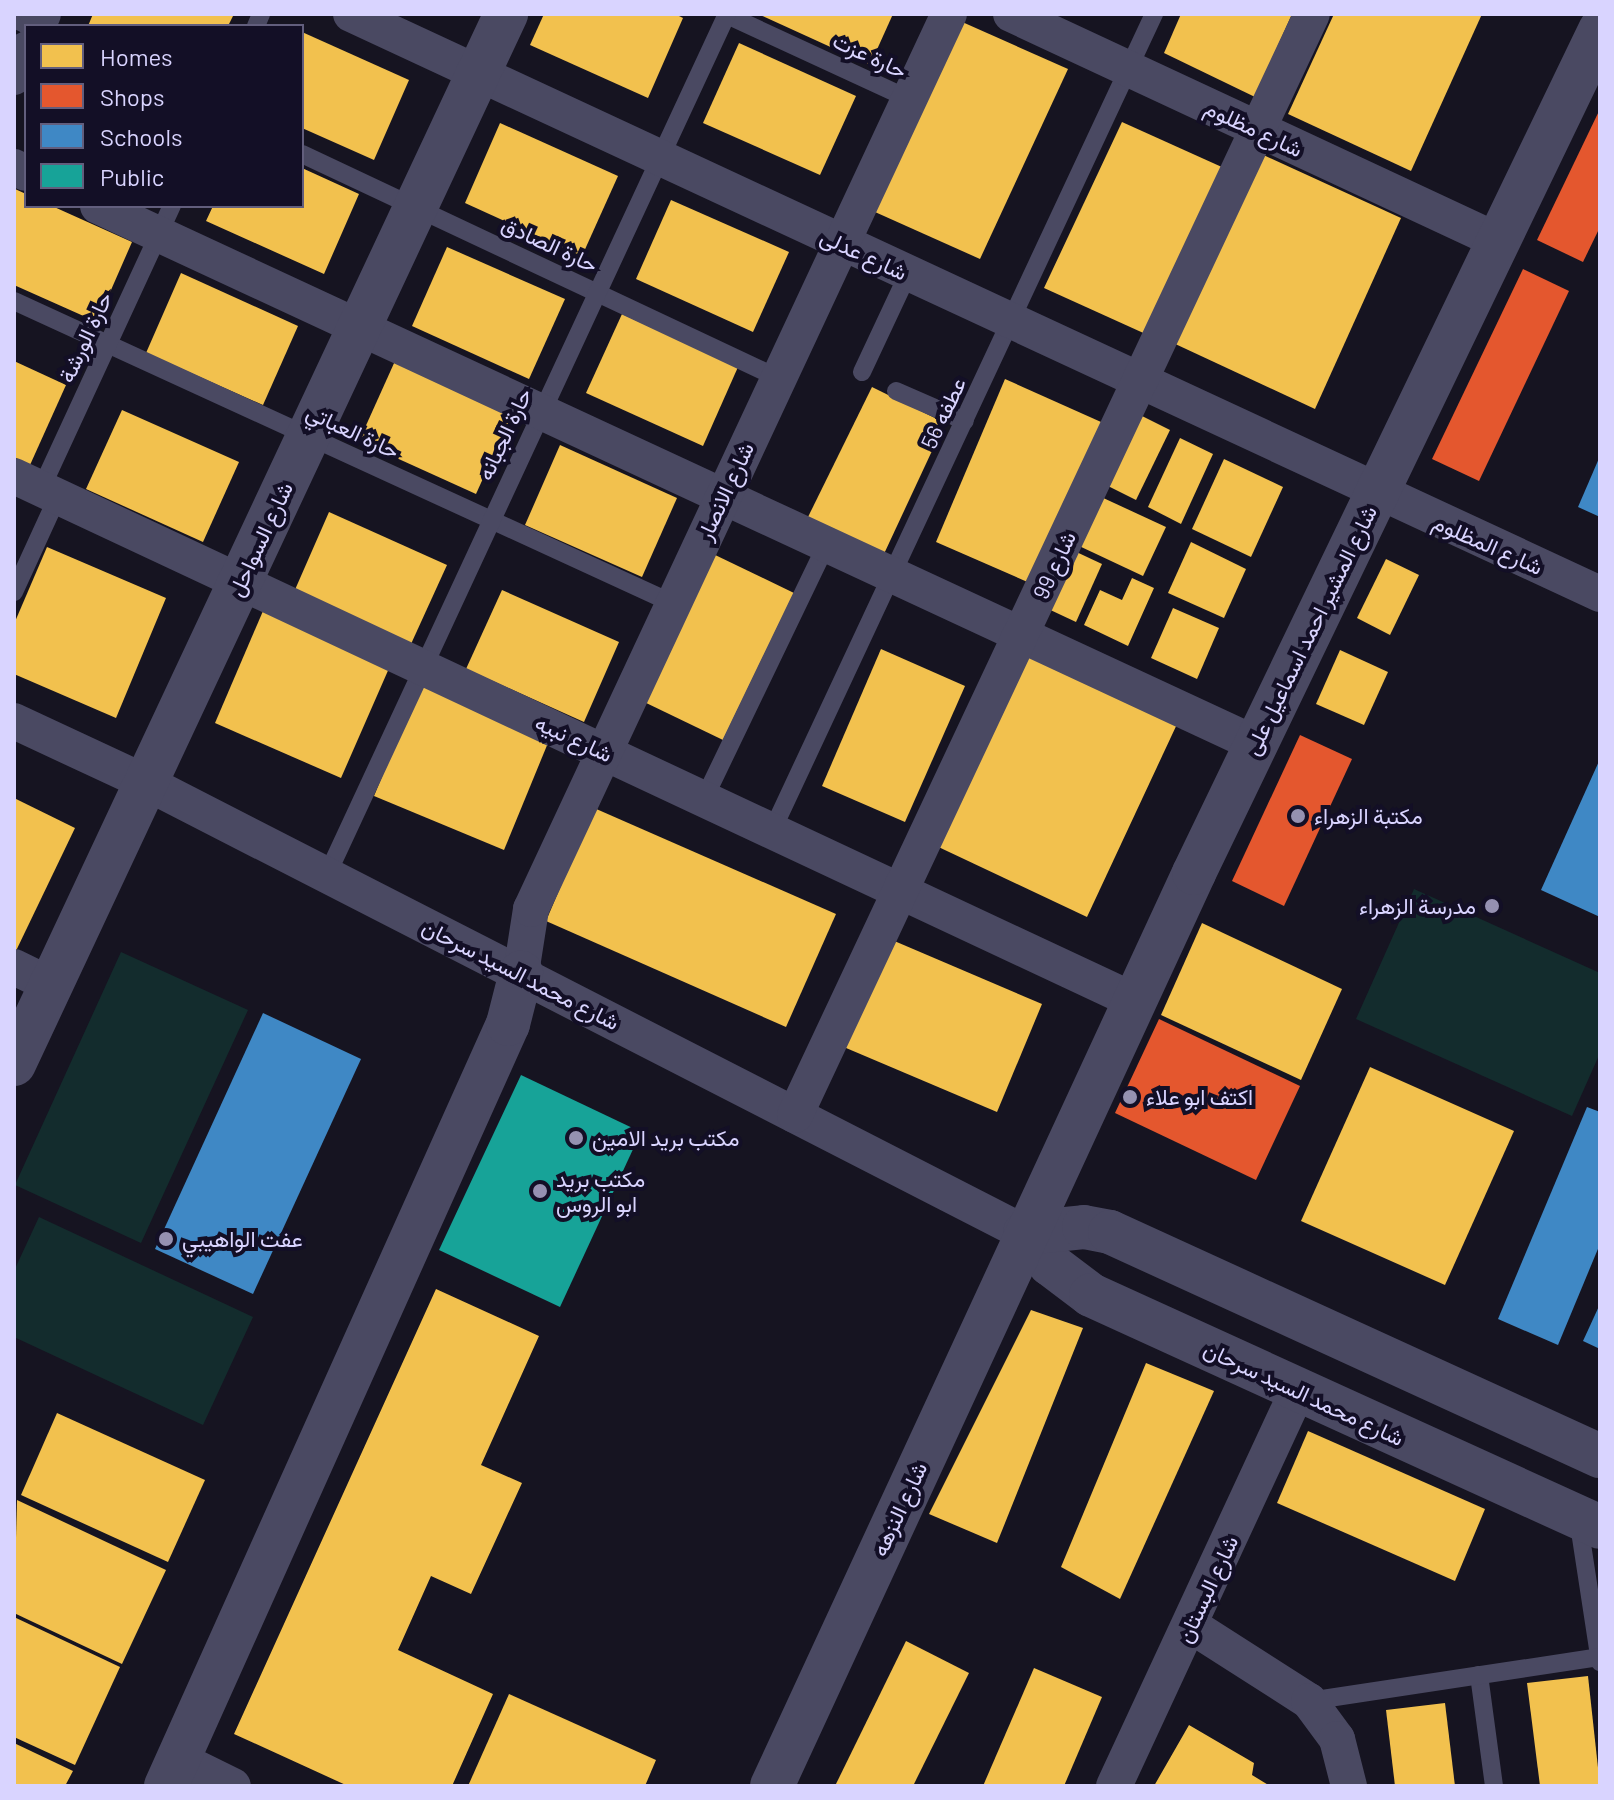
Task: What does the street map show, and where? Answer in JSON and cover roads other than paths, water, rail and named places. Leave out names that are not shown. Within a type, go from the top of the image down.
[{"type":"street","name":"شارع عدلى","points":[[351,14],[1376,493]]},
{"type":"street","name":"شارع السواحل","points":[[14,1064],[32,976],[145,782],[506,14]]},
{"type":"street","name":"شارع الانصار","points":[[521,973],[531,909],[949,14]]},
{"type":"street","name":"شارع مظلوم","points":[[1011,14],[1054,23],[1128,68],[1498,241]]},
{"type":"street","name":"شارع 99","points":[[795,1115],[1312,14]]},
{"type":"street","name":"شارع المشير احمد اسماعيل على","points":[[1025,1233],[1256,744],[1600,30]]},
{"type":"street","points":[[14,77],[24,54]]},
{"type":"street","points":[[108,208],[166,220],[358,328],[1256,744]]},
{"type":"street","name":"شارع نبيه","points":[[38,487],[1135,1001]]},
{"type":"street","name":"شارع المظلوم","points":[[1376,493],[1599,612]]},
{"type":"street","name":"شارع محمد السيد سرحان","points":[[14,721],[145,782],[1025,1233],[1050,1264],[1091,1295],[1589,1522]]},
{"type":"street","points":[[233,1786],[172,1773],[508,1024],[521,973]]},
{"type":"street","points":[[1025,1233],[1084,1227],[1110,1232],[1600,1456]]},
{"type":"street","name":"شارع النزهه","points":[[772,1786],[1025,1233]]},
{"type":"street","name":"شارع البستان","points":[[1114,1786],[1297,1391]]},
{"type":"street","points":[[1190,1625],[1309,1701],[1337,1739],[1349,1786]]},
{"type":"lane","name":"حارة عزت","points":[[726,14],[909,99]]},
{"type":"lane","name":"حارة الجبانه","points":[[327,875],[726,14]]},
{"type":"lane","name":"عطفه 56","points":[[772,831],[1154,14]]},
{"type":"lane","name":"حارة الصادق","points":[[304,155],[778,378]]},
{"type":"lane","name":"حارة الورشة","points":[[14,592],[38,487],[166,220]]},
{"type":"lane","points":[[862,372],[908,274]]},
{"type":"lane","name":"حارة العباتي","points":[[14,301],[672,603]]},
{"type":"lane","points":[[896,391],[965,421]]},
{"type":"lane","points":[[704,799],[826,545]]},
{"type":"lane","points":[[1309,1701],[1600,1659],[1589,1522]]},
{"type":"lane","points":[[1479,1675],[1494,1786]]},
{"type":"place","name":"مكتبة الزهراء","points":[[1298,816]]},
{"type":"place","name":"مدرسة الزهراء","points":[[1492,906]]},
{"type":"place","name":"اكتف ابو علاء","points":[[1130,1097]]},
{"type":"place","name":"مكتب بريد الامين","points":[[576,1138]]},
{"type":"place","name":"مكتب بريد ابو الروس","points":[[540,1191]]},
{"type":"place","name":"عفت الواهيبي","points":[[166,1239]]}]
